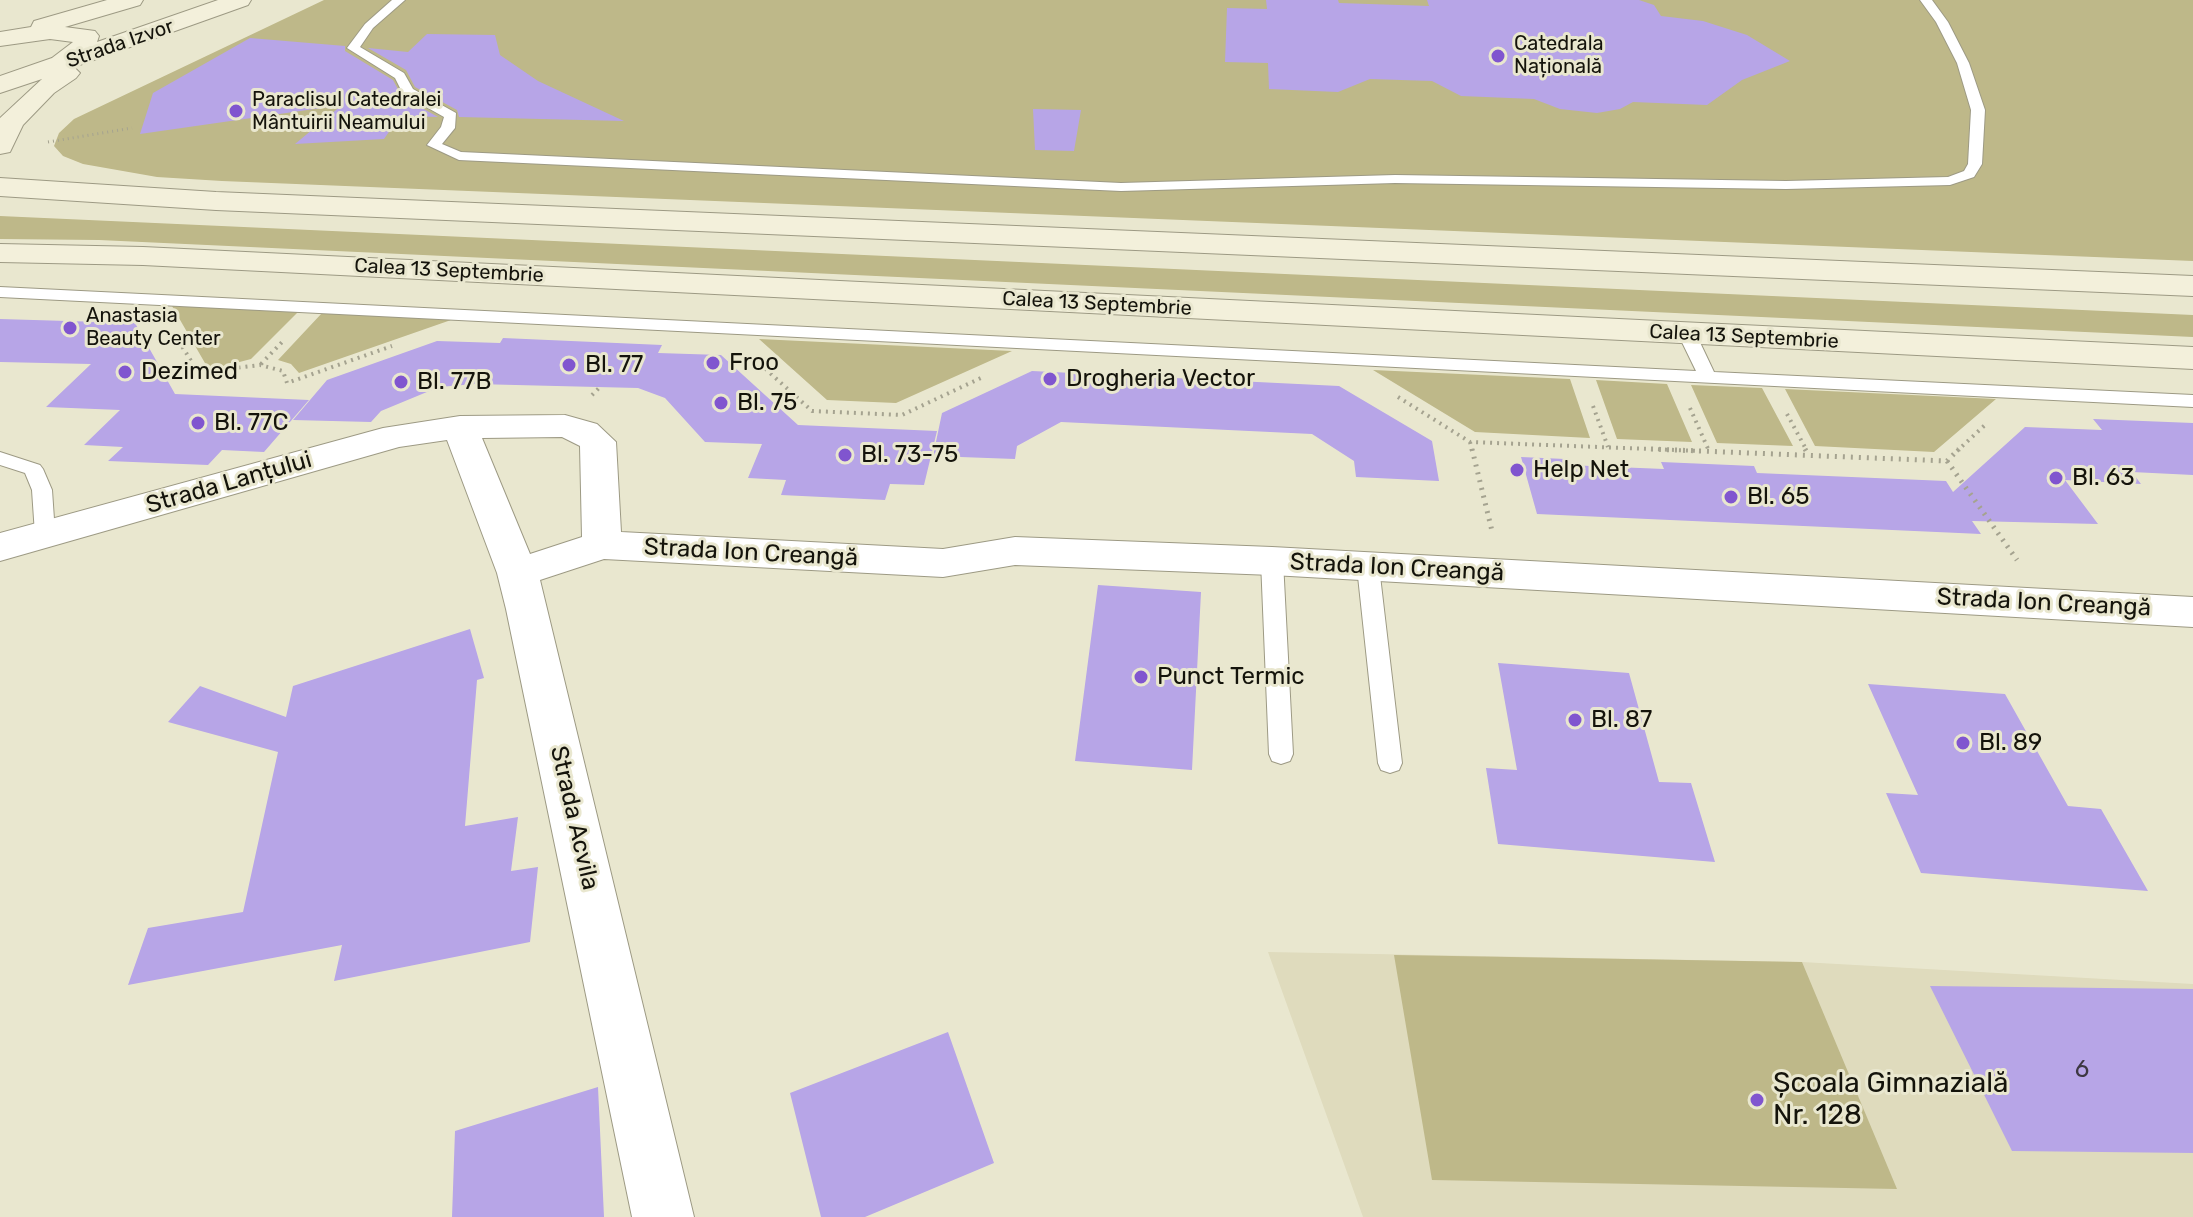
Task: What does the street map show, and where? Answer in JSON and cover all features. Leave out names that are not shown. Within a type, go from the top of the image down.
[{"type":"main road","name":"Strada Izvor","points":[[0,38],[132,0]]},
{"type":"main road","points":[[145,0],[140,8],[155,15],[187,15],[233,2]]},
{"type":"main road","name":"Strada Izvor","points":[[0,85],[233,2]]},
{"type":"main road","points":[[0,38],[50,32],[87,36],[85,44],[74,53],[45,70]]},
{"type":"main road","points":[[0,146],[11,122],[37,96],[95,53]]},
{"type":"main road","points":[[8,182],[202,201],[2193,286]]},
{"type":"main road","name":"Calea 13 Septembrie","points":[[0,253],[143,256],[2193,358]]},
{"type":"street","points":[[460,427],[565,426],[584,432],[598,442],[602,545]]},
{"type":"street","name":"Strada Lanțului","points":[[0,547],[396,436],[460,427]]},
{"type":"street","name":"Strada Acvila","points":[[460,427],[517,573],[663,1217]]},
{"type":"street","name":"Strada Ion Creangă","points":[[517,573],[602,545],[943,563],[1015,551],[1272,561],[2193,612]]},
{"type":"lane","points":[[399,0],[369,26],[353,48],[400,76],[408,91],[451,116],[448,128],[434,145],[459,156],[1137,187],[1395,179],[1786,185],[1950,181],[1969,174],[1975,164],[1978,110],[1963,63],[1942,22],[1926,0]]},
{"type":"lane","points":[[0,292],[2193,401]]},
{"type":"lane","points":[[1687,334],[1708,378]]},
{"type":"lane","points":[[0,458],[33,469],[42,490],[45,534]]},
{"type":"lane","points":[[1272,561],[1281,754]]},
{"type":"lane","points":[[1368,567],[1390,763]]},
{"type":"path","points":[[39,144],[132,128]]},
{"type":"path","points":[[152,299],[203,380],[227,369],[260,365],[283,371],[287,383],[405,342]]},
{"type":"path","points":[[721,328],[812,411],[902,415],[1052,345]]},
{"type":"path","points":[[1336,359],[1470,442],[1947,461],[2048,603]]},
{"type":"path","points":[[1470,442],[1502,574]]},
{"type":"shaded area","points":[[324,0],[2193,0],[2193,261],[222,181],[157,177],[83,164],[63,156],[54,146],[59,133],[74,119]]},
{"type":"shaded area","points":[[0,216],[2193,315],[2193,337],[99,240],[0,239]]},
{"type":"shaded area","points":[[172,306],[299,311],[251,359],[209,370]]},
{"type":"shaded area","points":[[322,313],[451,320],[299,373],[291,364],[278,360]]},
{"type":"shaded area","points":[[759,339],[1012,351],[896,403],[827,400]]},
{"type":"shaded area","points":[[1373,370],[1570,379],[1590,438],[1475,432]]},
{"type":"shaded area","points":[[1596,380],[1667,384],[1692,442],[1617,439]]},
{"type":"shaded area","points":[[1691,385],[1762,388],[1793,446],[1717,443]]},
{"type":"shaded area","points":[[1785,389],[1996,399],[1934,452],[1815,446]]},
{"type":"shaded area","name":"Școala Gimnazială Nr. 128","points":[[1268,952],[1802,962],[2193,984],[2193,1217],[1363,1217]]},
{"type":"shaded area","points":[[1394,955],[1802,962],[1897,1189],[1432,1180]]},
{"type":"building","name":"Catedrala Națională","points":[[1266,0],[1338,0],[1339,3],[1429,6],[1427,0],[1639,0],[1654,5],[1661,16],[1703,21],[1747,35],[1790,61],[1742,80],[1707,105],[1633,102],[1620,109],[1597,113],[1560,109],[1534,99],[1461,96],[1432,81],[1370,79],[1338,92],[1269,89],[1268,63],[1225,62],[1227,8],[1267,9]]},
{"type":"building","points":[[427,34],[495,35],[500,55],[538,81],[624,121],[459,117],[457,110],[415,87],[406,70],[368,48],[408,52]]},
{"type":"building","points":[[250,38],[345,46],[345,51],[393,80],[402,97],[438,117],[410,116],[405,125],[393,126],[384,139],[295,144],[342,105],[140,134],[153,93]]},
{"type":"building","points":[[1033,109],[1081,110],[1074,151],[1035,150]]},
{"type":"building","points":[[0,319],[135,323],[175,394],[309,400],[264,452],[222,450],[208,465],[108,461],[123,447],[84,445],[120,410],[46,407],[91,364],[0,362]]},
{"type":"building","points":[[503,338],[662,345],[658,353],[721,355],[798,425],[937,431],[924,485],[890,484],[885,500],[781,495],[786,480],[748,478],[762,444],[705,442],[665,398],[638,388],[475,384],[439,387],[381,411],[371,422],[293,420],[327,380],[437,341],[500,343]]},
{"type":"building","points":[[1032,371],[1339,386],[1432,441],[1439,481],[1356,477],[1354,461],[1312,434],[1061,422],[1017,446],[1015,459],[933,456],[942,413]]},
{"type":"building","points":[[2093,419],[2193,423],[2193,475],[2132,472],[2141,484],[2065,480],[2098,524],[1972,521],[1981,534],[1537,514],[1521,457],[1565,459],[1567,465],[1664,469],[1661,462],[1754,466],[1757,473],[1946,481],[1953,492],[2025,427],[2102,430]]},
{"type":"building","name":"Punct Termic","points":[[1098,585],[1201,592],[1192,770],[1075,761]]},
{"type":"building","points":[[470,629],[484,678],[477,680],[465,826],[518,817],[511,871],[538,867],[530,942],[334,981],[342,945],[128,985],[148,928],[243,912],[278,752],[168,722],[200,686],[286,717],[293,686]]},
{"type":"building","name":"Bl. 87","points":[[1498,663],[1629,673],[1659,782],[1691,783],[1715,862],[1498,844],[1486,768],[1517,770]]},
{"type":"building","name":"Bl. 89","points":[[1868,684],[2005,694],[2068,806],[2101,809],[2148,891],[1921,873],[1886,793],[1918,795]]},
{"type":"building","points":[[1930,986],[2193,989],[2193,1153],[2012,1151]]},
{"type":"building","points":[[948,1032],[994,1163],[865,1217],[821,1217],[790,1093]]},
{"type":"building","points":[[598,1087],[604,1217],[452,1217],[455,1131]]},
{"type":"place","name":"Catedrala Națională","points":[[1498,56]]},
{"type":"place","name":"Paraclisul Catedralei Mântuirii Neamului","points":[[236,111]]},
{"type":"place","name":"Anastasia Beauty Center","points":[[70,328]]},
{"type":"place","name":"Froo","points":[[713,363]]},
{"type":"place","name":"Bl. 77","points":[[569,365]]},
{"type":"place","name":"Dezimed","points":[[125,372]]},
{"type":"place","name":"Drogheria Vector","points":[[1050,379]]},
{"type":"place","name":"Bl. 77B","points":[[401,382]]},
{"type":"place","name":"Bl. 75","points":[[721,403]]},
{"type":"place","name":"Bl. 77C","points":[[198,423]]},
{"type":"place","name":"Bl. 73-75","points":[[845,455]]},
{"type":"place","name":"Help Net","points":[[1517,470]]},
{"type":"place","name":"Bl. 63","points":[[2056,478]]},
{"type":"place","name":"Bl. 65","points":[[1731,497]]},
{"type":"place","name":"Punct Termic","points":[[1141,677]]},
{"type":"place","name":"Bl. 87","points":[[1575,720]]},
{"type":"place","name":"Bl. 89","points":[[1963,743]]},
{"type":"place","name":"Școala Gimnazială Nr. 128","points":[[1757,1100]]}]
